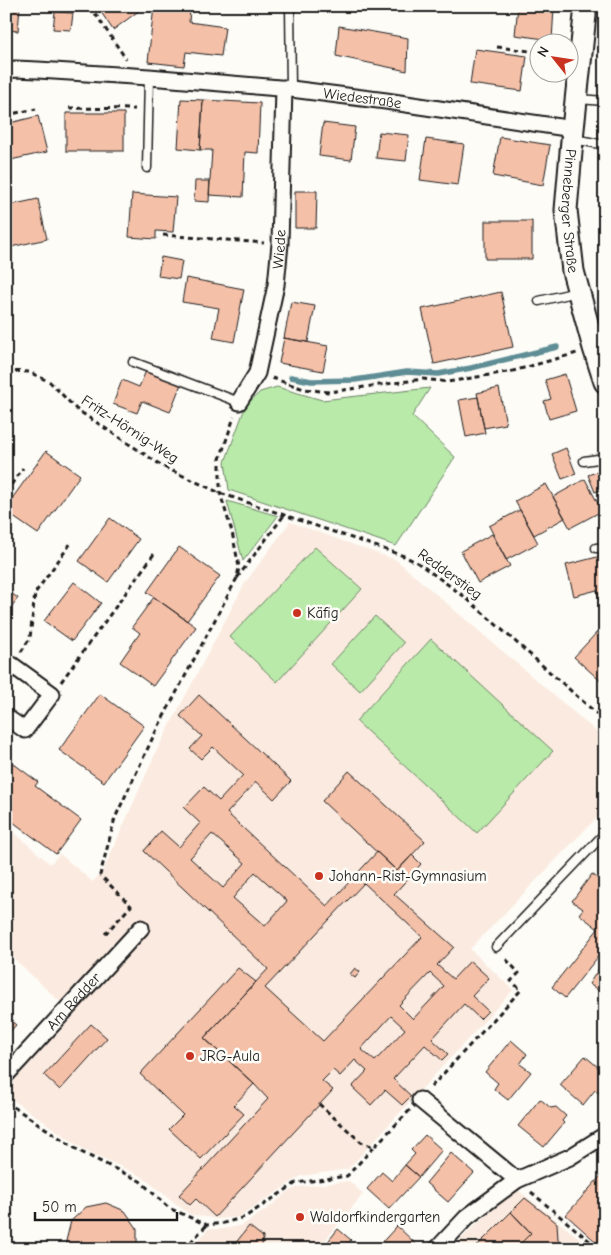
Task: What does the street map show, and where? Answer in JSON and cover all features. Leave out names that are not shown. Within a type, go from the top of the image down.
[{"type":"main road","name":"Pinneberger Straße","points":[[586,6],[566,210],[573,271],[605,382]]},
{"type":"street","name":"Wiedestraße","points":[[6,71],[15,69],[143,76],[287,88],[386,101],[572,134]]},
{"type":"street","name":"Wiede","points":[[239,402],[257,373],[276,285],[280,244],[287,88]]},
{"type":"street","points":[[6,717],[26,730],[52,694],[9,669]]},
{"type":"street","name":"Am Redder","points":[[6,1075],[141,928]]},
{"type":"street","points":[[420,1100],[517,1180]]},
{"type":"street","points":[[437,1249],[467,1217],[517,1180],[570,1157],[605,1135]]},
{"type":"lane","points":[[287,88],[290,6]]},
{"type":"lane","points":[[143,76],[148,109],[147,168]]},
{"type":"lane","points":[[576,98],[605,101]]},
{"type":"lane","points":[[572,134],[605,145]]},
{"type":"lane","points":[[540,301],[579,292]]},
{"type":"lane","points":[[133,362],[239,402]]},
{"type":"lane","points":[[584,461],[605,458]]},
{"type":"lane","points":[[596,548],[605,547]]},
{"type":"lane","points":[[498,950],[605,833]]},
{"type":"path","points":[[90,6],[143,76]]},
{"type":"path","points":[[497,47],[528,51]]},
{"type":"path","points":[[69,108],[148,109]]},
{"type":"path","points":[[6,115],[36,109]]},
{"type":"path","points":[[163,235],[280,244]]},
{"type":"path","points":[[257,373],[304,389],[330,392],[423,380],[448,382],[513,371],[594,348]]},
{"type":"path","name":"Fritz-Hörnig-Weg","points":[[6,371],[29,372],[50,382],[76,409],[164,467],[220,492]]},
{"type":"path","points":[[237,578],[239,567],[232,532],[220,492],[220,459],[239,402]]},
{"type":"path","points":[[6,492],[23,468]]},
{"type":"path","name":"Redderstieg","points":[[220,492],[404,556],[418,563],[465,597],[605,721]]},
{"type":"path","points":[[105,934],[131,906],[100,875],[115,818],[154,735],[237,578],[284,514]]},
{"type":"path","points":[[9,669],[30,638],[35,593],[71,544]]},
{"type":"path","points":[[52,694],[154,554]]},
{"type":"path","points":[[6,1102],[81,1152],[140,1181],[169,1208],[206,1225],[224,1223],[245,1217],[296,1183],[347,1176],[420,1100],[521,990],[511,981],[519,973],[498,950]]},
{"type":"path","points":[[319,1104],[361,1142],[374,1147]]},
{"type":"path","points":[[517,1180],[599,1249]]},
{"type":"path","points":[[184,1249],[206,1225]]},
{"type":"shaded area","name":"Johann-Rist-Gymnasium","points":[[290,522],[396,560],[605,739],[605,809],[470,949],[513,990],[348,1169],[301,1176],[239,1217],[217,1219],[189,1214],[141,1176],[83,1149],[6,1095],[6,1089],[74,1015],[6,951],[6,825],[50,864],[60,854],[93,882],[104,869],[157,750],[245,583]]},
{"type":"shaded area","name":"Waldorfkindergarten","points":[[349,1181],[363,1194],[318,1249],[191,1249],[208,1229],[224,1229],[243,1225],[289,1191],[299,1187]]},
{"type":"shaded area","points":[[514,1187],[593,1249],[451,1249]]},
{"type":"green space","points":[[277,387],[322,400],[430,388],[412,416],[455,457],[396,546],[229,490],[225,462],[246,405],[260,392]]},
{"type":"green space","points":[[227,501],[278,516],[243,561]]},
{"type":"green space","name":"Käfig","points":[[315,547],[362,589],[277,682],[230,637]]},
{"type":"green space","points":[[375,616],[404,643],[360,691],[331,664]]},
{"type":"green space","points":[[431,639],[553,751],[477,833],[356,721]]},
{"type":"building","points":[[6,6],[20,6],[18,31],[6,30]]},
{"type":"building","points":[[97,6],[144,6],[144,7],[113,30]]},
{"type":"building","points":[[154,6],[190,10],[189,22],[225,27],[221,56],[186,52],[184,66],[148,62]]},
{"type":"building","points":[[518,6],[554,8],[552,32],[528,32],[528,37],[515,35]]},
{"type":"building","points":[[55,12],[73,13],[71,30],[53,29]]},
{"type":"building","points":[[339,26],[408,38],[407,71],[336,56]]},
{"type":"building","points":[[475,49],[527,56],[522,91],[470,84]]},
{"type":"building","points":[[181,99],[203,100],[200,150],[178,148]]},
{"type":"building","points":[[203,100],[260,103],[258,153],[245,152],[243,197],[209,195],[212,150],[200,150]]},
{"type":"building","points":[[602,112],[605,113],[605,139],[598,139]]},
{"type":"building","points":[[66,113],[124,113],[124,151],[66,151]]},
{"type":"building","points":[[38,116],[47,152],[6,161],[6,124]]},
{"type":"building","points":[[323,123],[355,127],[351,160],[319,156]]},
{"type":"building","points":[[379,132],[409,135],[406,161],[376,158]]},
{"type":"building","points":[[500,137],[550,145],[543,185],[493,176]]},
{"type":"building","points":[[426,139],[464,144],[458,185],[420,180]]},
{"type":"building","points":[[195,181],[210,181],[209,202],[194,201]]},
{"type":"building","points":[[295,191],[317,191],[316,228],[295,228]]},
{"type":"building","points":[[132,194],[176,197],[173,232],[156,231],[156,239],[129,237]]},
{"type":"building","points":[[38,199],[47,239],[6,248],[6,206]]},
{"type":"building","points":[[485,221],[532,221],[532,259],[485,259]]},
{"type":"building","points":[[161,257],[182,261],[179,279],[158,276]]},
{"type":"building","points":[[186,278],[244,289],[234,342],[213,338],[219,308],[182,302]]},
{"type":"building","points":[[501,292],[513,347],[434,364],[422,309]]},
{"type":"building","points":[[291,302],[315,306],[308,342],[284,338]]},
{"type":"building","points":[[605,313],[605,334],[604,334],[599,314]]},
{"type":"building","points":[[284,338],[328,346],[323,371],[279,363]]},
{"type":"building","points":[[146,371],[181,384],[170,412],[142,401],[137,413],[113,404],[122,380],[139,387]]},
{"type":"building","points":[[565,374],[576,411],[549,419],[544,401],[551,399],[545,380]]},
{"type":"building","points":[[499,388],[506,424],[484,428],[477,393]]},
{"type":"building","points":[[478,397],[485,433],[466,437],[459,400]]},
{"type":"building","points":[[566,448],[576,474],[562,479],[552,454]]},
{"type":"building","points":[[46,451],[80,475],[38,534],[6,512],[6,507]]},
{"type":"building","points":[[605,469],[605,488],[595,492],[588,475]]},
{"type":"building","points":[[585,479],[602,511],[570,528],[553,497]]},
{"type":"building","points":[[546,484],[565,518],[534,535],[515,501]]},
{"type":"building","points":[[520,510],[538,543],[506,560],[489,526]]},
{"type":"building","points":[[110,518],[139,539],[108,582],[79,561]]},
{"type":"building","points":[[492,534],[510,566],[478,583],[461,551]]},
{"type":"building","points":[[179,547],[220,576],[187,621],[147,592]]},
{"type":"building","points":[[605,555],[605,601],[600,602],[597,590],[574,596],[566,565]]},
{"type":"building","points":[[74,582],[101,603],[72,641],[44,621]]},
{"type":"building","points":[[6,590],[18,598],[6,614]]},
{"type":"building","points":[[154,597],[196,627],[153,686],[120,662],[140,633],[132,627]]},
{"type":"building","points":[[600,629],[605,633],[605,685],[574,657]]},
{"type":"building","points":[[100,694],[144,726],[104,782],[59,750]]},
{"type":"building","points":[[199,695],[291,781],[274,799],[256,782],[227,813],[327,906],[377,852],[397,871],[412,855],[421,864],[394,894],[454,947],[437,965],[453,979],[470,961],[489,978],[472,996],[488,1011],[480,1019],[464,1004],[432,1039],[448,1054],[442,1060],[425,1045],[393,1079],[411,1096],[402,1105],[385,1090],[371,1105],[352,1087],[367,1071],[355,1060],[340,1076],[333,1070],[322,1081],[333,1090],[215,1217],[196,1199],[190,1205],[179,1195],[268,1099],[204,1038],[268,969],[144,851],[161,831],[179,847],[200,823],[184,808],[204,787],[219,801],[243,775],[213,747],[201,759],[190,749],[202,736],[180,716]],"holes":[[[212,834],[245,863],[223,888],[190,858]],[[255,872],[287,901],[265,926],[233,898]],[[364,883],[422,937],[323,1041],[265,988]],[[430,973],[444,986],[413,1019],[399,1005]],[[391,1016],[405,1029],[375,1061],[361,1049]]]},
{"type":"building","points":[[10,761],[38,782],[35,786],[81,820],[56,854],[9,819],[12,815],[6,810],[6,766]]},
{"type":"building","points":[[349,771],[425,841],[397,871],[322,801]]},
{"type":"building","points":[[592,874],[605,884],[605,948],[565,998],[552,987],[598,929],[579,914],[583,909],[572,901]]},
{"type":"building","points":[[601,965],[605,967],[604,994],[589,984]]},
{"type":"building","name":"JRG-Aula","points":[[238,968],[256,982],[204,1038],[254,1084],[234,1105],[244,1114],[201,1159],[169,1129],[183,1115],[140,1074]]},
{"type":"building","points":[[355,968],[360,972],[355,978],[350,974]]},
{"type":"building","points":[[6,1016],[16,1025],[6,1036]]},
{"type":"building","points":[[91,1024],[107,1038],[60,1090],[44,1075]]},
{"type":"building","points":[[511,1040],[527,1054],[520,1064],[531,1072],[508,1100],[494,1089],[498,1083],[485,1072]]},
{"type":"building","points":[[585,1056],[605,1073],[605,1089],[600,1094],[595,1090],[583,1105],[560,1085]]},
{"type":"building","points":[[540,1099],[551,1108],[556,1107],[566,1116],[562,1121],[564,1123],[544,1147],[518,1126]]},
{"type":"building","points":[[425,1135],[442,1150],[419,1177],[405,1165],[415,1154],[411,1150]]},
{"type":"building","points":[[451,1153],[474,1173],[448,1202],[426,1183]]},
{"type":"building","points":[[405,1165],[419,1177],[389,1209],[367,1189],[382,1172],[392,1181]]},
{"type":"building","points":[[605,1171],[605,1249],[604,1249],[566,1215]]},
{"type":"building","points":[[525,1198],[557,1223],[558,1240],[571,1249],[537,1249],[532,1245],[528,1249],[515,1249],[531,1233],[511,1212]]},
{"type":"building","points":[[106,1203],[125,1211],[137,1228],[137,1249],[69,1249],[66,1241],[71,1221],[86,1207]]},
{"type":"building","points":[[511,1212],[531,1233],[515,1249],[474,1249]]},
{"type":"building","points":[[249,1226],[263,1237],[262,1246],[265,1249],[231,1249]]},
{"type":"building","points":[[397,1226],[416,1244],[412,1249],[376,1249]]},
{"type":"building","points":[[338,1229],[351,1240],[343,1249],[322,1249]]},
{"type":"building","points":[[205,1242],[213,1249],[200,1249]]},
{"type":"waterway","points":[[291,377],[311,381],[355,380],[407,372],[438,374],[557,347]]},
{"type":"place","name":"Käfig","points":[[297,613]]},
{"type":"place","name":"Johann-Rist-Gymnasium","points":[[319,876]]},
{"type":"place","name":"JRG-Aula","points":[[190,1056]]},
{"type":"place","name":"Waldorfkindergarten","points":[[300,1217]]}]
